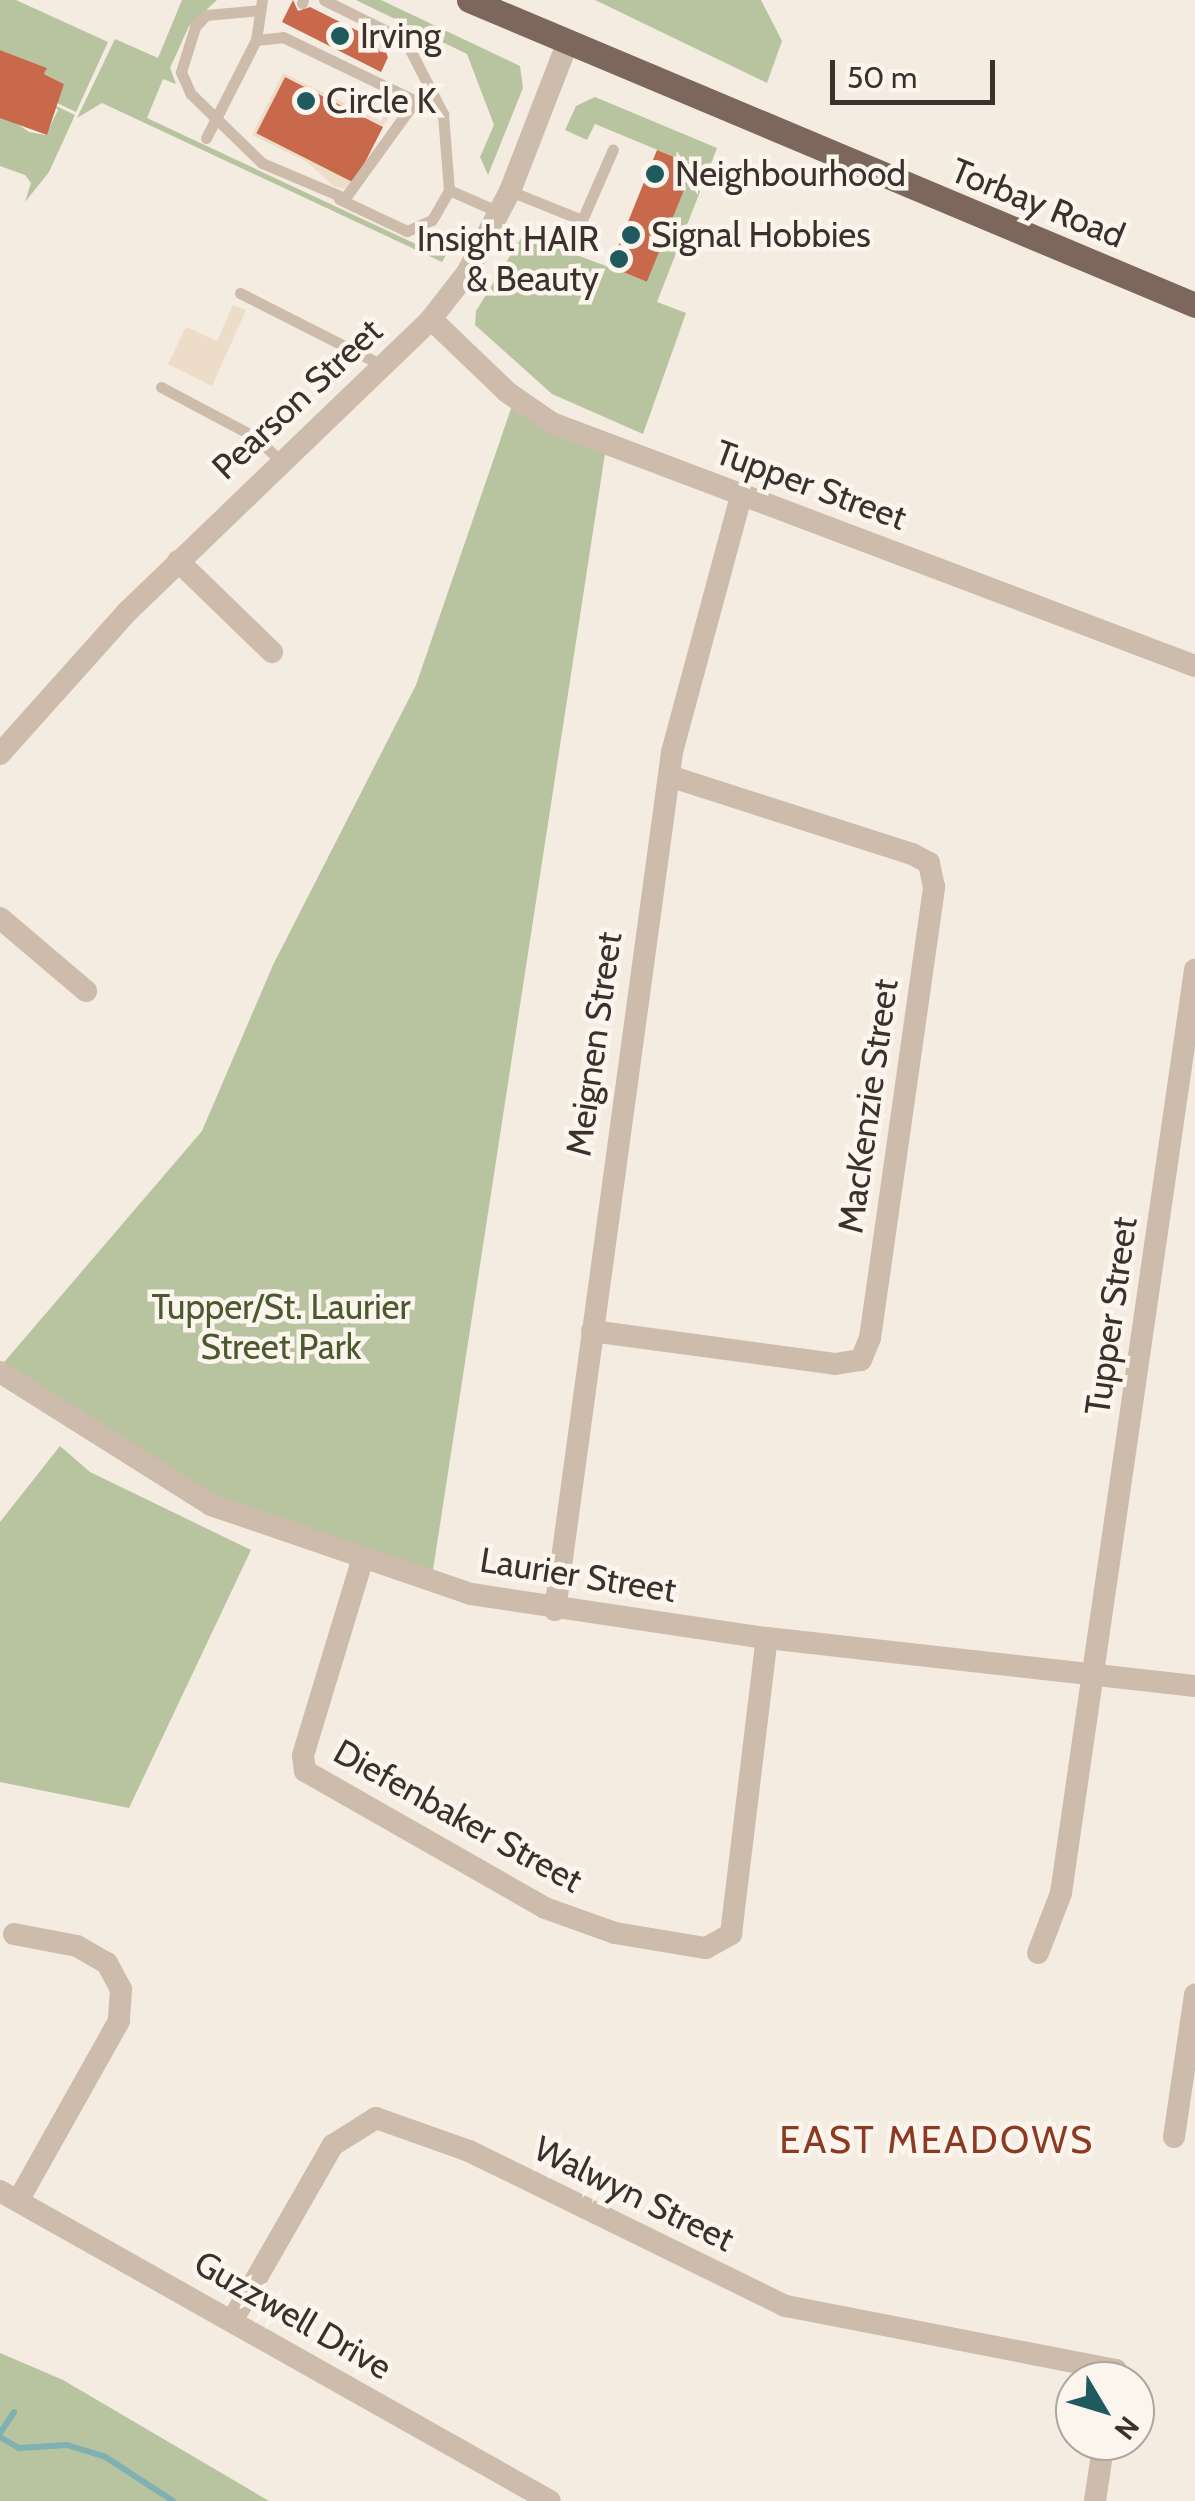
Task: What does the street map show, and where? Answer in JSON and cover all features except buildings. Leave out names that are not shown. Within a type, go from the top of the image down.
[{"type":"main road","name":"Torbay Road","points":[[468,0],[1195,305]]},
{"type":"street","name":"Pearson Street","points":[[0,754],[178,561],[431,320],[467,273],[510,191],[568,44]]},
{"type":"street","name":"Tupper Street","points":[[431,320],[507,392],[552,423],[1195,666]]},
{"type":"street","name":"Meignen Street","points":[[555,1610],[668,776],[706,608],[741,496]]},
{"type":"street","points":[[178,561],[272,652]]},
{"type":"street","name":"MacKenzie Street","points":[[592,1331],[835,1364],[861,1360],[870,1338],[934,887],[928,863],[912,854],[668,776]]},
{"type":"street","points":[[0,918],[86,991]]},
{"type":"street","name":"Tupper Street","points":[[1038,1953],[1061,1893],[1195,970]]},
{"type":"street","name":"Laurier Street","points":[[0,1372],[174,1486],[262,1527],[471,1594],[555,1610],[767,1638],[1195,1686]]},
{"type":"street","name":"Diefenbaker Street","points":[[362,1561],[304,1755],[305,1772],[545,1908],[615,1933],[706,1948],[732,1934],[767,1638]]},
{"type":"street","points":[[9,2196],[111,2038],[120,1989],[107,1962],[78,1946],[14,1934]]},
{"type":"street","points":[[1174,2137],[1195,1996]]},
{"type":"street","name":"Walwyn Street","points":[[232,2321],[333,2145],[376,2118],[469,2151],[786,2306],[1055,2363]]},
{"type":"street","name":"Guzzwell Drive","points":[[9,2196],[550,2501]]},
{"type":"street","points":[[1094,2501],[1101,2461]]},
{"type":"lane","points":[[206,138],[216,119],[256,40],[261,5],[212,12],[195,27],[180,72],[216,119],[262,164],[408,230],[432,220],[449,190],[443,114],[422,62],[392,31],[374,22],[348,18],[326,5]]},
{"type":"lane","points":[[367,36],[374,22]]},
{"type":"lane","points":[[385,44],[392,31]]},
{"type":"lane","points":[[256,40],[286,32],[371,73],[443,114]]},
{"type":"lane","points":[[338,199],[356,190],[385,135],[416,100]]},
{"type":"lane","points":[[510,191],[582,220],[613,148]]},
{"type":"lane","points":[[449,190],[499,212]]},
{"type":"lane","points":[[240,293],[384,366]]},
{"type":"lane","points":[[161,387],[256,436],[282,462]]},
{"type":"green space","points":[[0,0],[16,0],[108,42],[76,112],[55,102],[64,84],[44,74],[47,68],[0,50]]},
{"type":"green space","points":[[182,0],[217,0],[189,26],[170,68],[176,84],[163,79],[147,118],[420,246],[431,233],[453,234],[457,237],[442,262],[102,103],[77,118],[115,39],[158,58]]},
{"type":"green space","points":[[356,0],[381,0],[520,66],[523,88],[488,175],[480,157],[494,125],[467,54]]},
{"type":"green space","points":[[595,0],[761,0],[782,41],[767,83]]},
{"type":"green space","points":[[595,97],[717,148],[657,302],[686,313],[643,434],[552,394],[475,325],[476,311],[523,235],[646,281],[694,165],[595,124],[587,140],[565,130],[576,106]]},
{"type":"green space","points":[[54,105],[75,115],[49,172],[25,202],[31,183],[25,175],[0,166],[0,112],[29,132],[46,135],[58,110]]},
{"type":"green space","name":"Tupper/St. Laurier Street Park","points":[[515,397],[606,447],[431,1583],[262,1527],[0,1367],[202,1131],[273,965],[416,685]]},
{"type":"green space","points":[[60,1446],[90,1472],[251,1550],[129,1808],[0,1782],[0,1522]]},
{"type":"green space","points":[[0,2353],[63,2380],[269,2501],[0,2501]]},
{"type":"shaded area","points":[[283,73],[381,121],[390,103],[396,106],[383,126],[284,78],[257,133],[355,182],[350,189],[335,187],[307,162],[252,135]]},
{"type":"shaded area","points":[[233,305],[246,310],[212,386],[168,364],[186,327],[217,341]]},
{"type":"waterway","points":[[0,2433],[14,2412]]},
{"type":"waterway","points":[[0,2437],[19,2448],[67,2445],[104,2456],[173,2501]]},
{"type":"place","name":"Irving","points":[[340,36]]},
{"type":"place","name":"Circle K","points":[[306,101]]},
{"type":"place","name":"Neighbourhood","points":[[655,174]]},
{"type":"place","name":"Signal Hobbies","points":[[631,235]]},
{"type":"place","name":"Insight HAIR & Beauty","points":[[619,259]]},
{"type":"district","name":"EAST MEADOWS","points":[[937,2140]]}]
